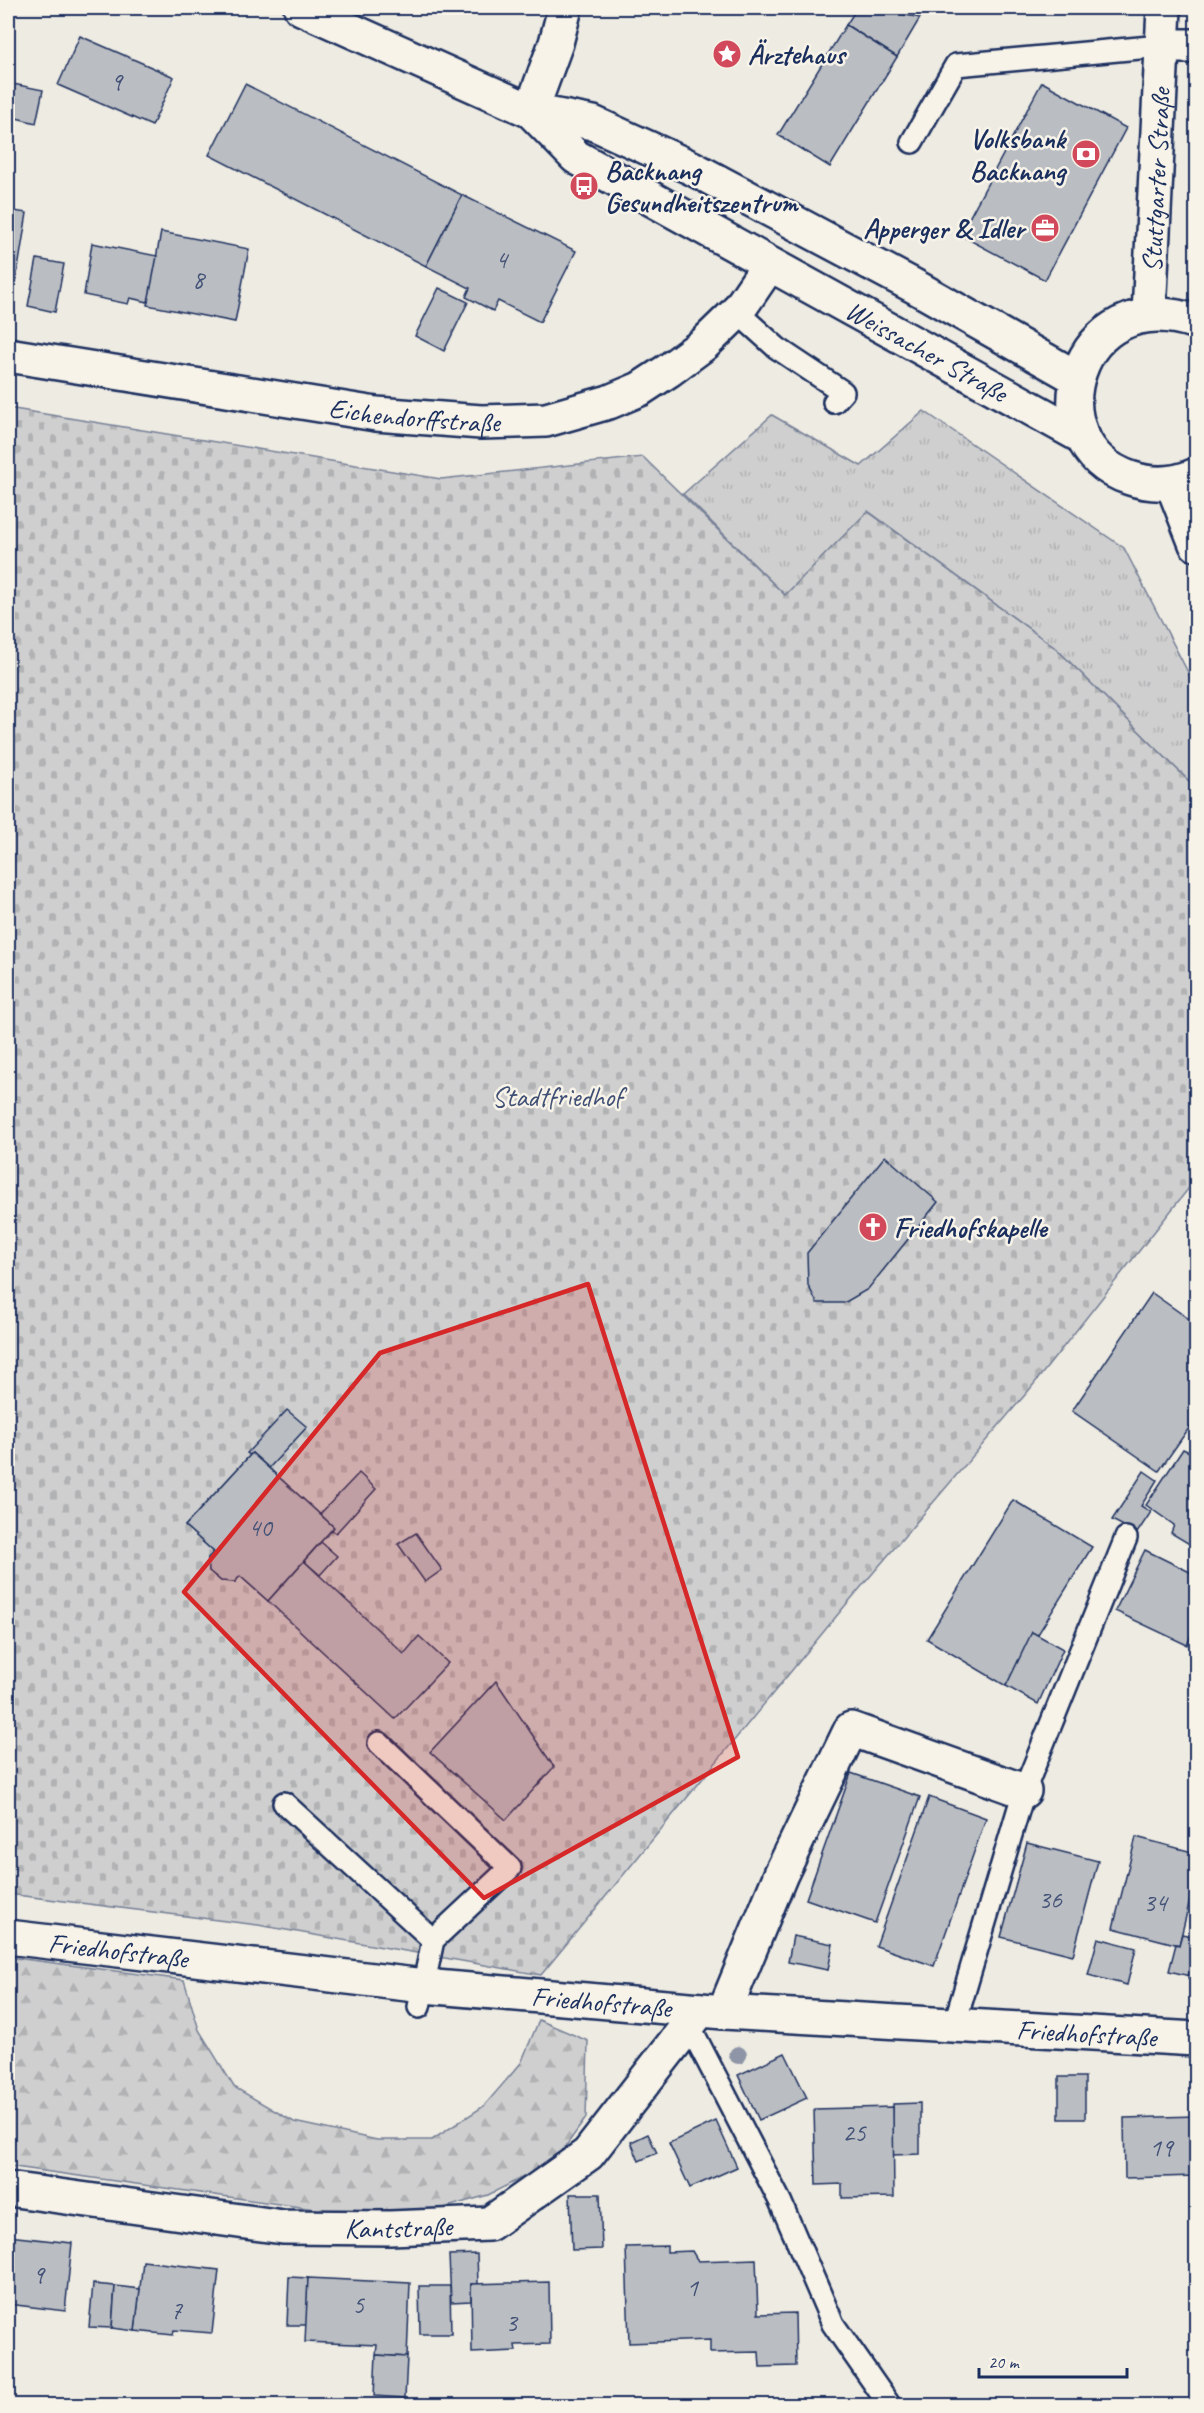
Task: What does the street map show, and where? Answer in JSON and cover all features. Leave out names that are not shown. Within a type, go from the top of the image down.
[{"type":"street","name":"Weissacher Straße","points":[[301,8],[531,111],[593,123],[692,168],[1077,378]]},
{"type":"street","points":[[531,111],[556,43],[565,8]]},
{"type":"street","name":"Stuttgarter Straße","points":[[1149,314],[1164,8]]},
{"type":"street","name":"Stuttgarter Straße","points":[[1161,46],[1197,46]]},
{"type":"street","name":"Weissacher Straße","points":[[531,111],[576,157],[1083,437]]},
{"type":"street","points":[[769,265],[795,223]]},
{"type":"street","name":"Eichendorffstraße","points":[[8,355],[376,414],[481,422],[546,420],[609,402],[640,389],[704,344],[737,312],[769,265]]},
{"type":"street","points":[[1197,322],[1173,315],[1149,314],[1125,322],[1103,335],[1087,355],[1077,378],[1074,398],[1083,437],[1099,458],[1120,474],[1145,483],[1184,479],[1197,544]]},
{"type":"street","name":"Kantstraße","points":[[8,2189],[283,2227],[390,2228],[489,2224],[588,2154],[704,2016],[781,1874],[851,1729],[1024,1791]]},
{"type":"street","name":"Friedhofstraße","points":[[8,1937],[421,1996],[704,2016],[1197,2039]]},
{"type":"lane","points":[[912,142],[956,65],[1161,46]]},
{"type":"lane","points":[[737,312],[777,348],[843,392],[834,402]]},
{"type":"lane","points":[[954,2026],[1024,1791],[1126,1538]]},
{"type":"lane","points":[[379,1743],[510,1868],[433,1940],[421,1996]]},
{"type":"lane","points":[[284,1803],[433,1940]]},
{"type":"lane","points":[[704,2016],[832,2324],[890,2406]]},
{"type":"highlighted area","points":[[588,1284],[738,1757],[484,1898],[184,1592],[380,1353]]},
{"type":"green space","name":"Stadtfriedhof","points":[[8,408],[441,479],[643,457],[785,595],[867,511],[1057,649],[1196,788],[1196,1179],[1030,1389],[844,1607],[541,1975],[258,1925],[8,1894]]},
{"type":"green space","points":[[924,411],[1124,548],[1196,688],[1196,788],[1057,649],[868,511],[785,595],[683,494],[772,415],[861,466]]},
{"type":"green space","points":[[8,1957],[184,1980],[199,2030],[234,2087],[294,2122],[377,2140],[432,2140],[484,2106],[521,2063],[539,2020],[588,2041],[586,2118],[555,2161],[488,2195],[440,2209],[329,2211],[8,2166]]},
{"type":"building","points":[[857,8],[875,8],[920,18],[897,57],[846,25]]},
{"type":"building","points":[[846,25],[897,57],[830,167],[778,135]]},
{"type":"building","points":[[80,36],[174,77],[152,126],[58,85]]},
{"type":"building","points":[[1042,82],[1126,128],[1045,280],[960,235]]},
{"type":"building","points":[[8,83],[43,90],[36,123],[8,116]]},
{"type":"building","points":[[245,84],[462,195],[426,266],[209,155]]},
{"type":"building","points":[[462,195],[576,251],[540,322],[498,301],[493,311],[466,297],[470,288],[426,266]]},
{"type":"building","points":[[8,210],[27,213],[16,281],[8,280]]},
{"type":"building","points":[[161,232],[249,249],[235,322],[147,305]]},
{"type":"building","points":[[92,243],[157,256],[148,302],[130,298],[128,304],[84,295]]},
{"type":"building","points":[[37,259],[64,264],[55,312],[28,306]]},
{"type":"building","points":[[439,288],[468,302],[444,351],[415,336]]},
{"type":"building","name":"Friedhofskapelle","points":[[885,1156],[938,1202],[868,1289],[844,1303],[817,1303],[808,1285],[807,1253]]},
{"type":"building","points":[[1152,1293],[1196,1324],[1196,1418],[1159,1471],[1072,1411]]},
{"type":"building","points":[[287,1410],[307,1427],[269,1468],[252,1453],[250,1455],[247,1453]]},
{"type":"building","points":[[1183,1449],[1196,1455],[1196,1548],[1171,1533],[1174,1525],[1146,1505]]},
{"type":"building","points":[[252,1453],[334,1527],[268,1601],[240,1576],[235,1582],[221,1581],[209,1571],[208,1558],[214,1552],[185,1526]]},
{"type":"building","points":[[252,1453],[334,1527],[268,1601],[240,1576],[235,1582],[221,1581],[209,1571],[208,1558],[214,1552],[185,1526]]},
{"type":"building","points":[[1144,1471],[1157,1480],[1141,1506],[1151,1512],[1137,1533],[1112,1520]]},
{"type":"building","points":[[359,1473],[376,1489],[336,1533],[332,1530],[334,1527],[320,1514]]},
{"type":"building","points":[[1013,1500],[1092,1547],[1006,1686],[927,1639]]},
{"type":"building","points":[[416,1533],[442,1570],[425,1582],[398,1544]]},
{"type":"building","points":[[321,1542],[337,1556],[320,1575],[304,1561]]},
{"type":"building","points":[[1145,1550],[1196,1575],[1196,1624],[1187,1645],[1115,1611]]},
{"type":"building","points":[[304,1561],[404,1654],[419,1636],[448,1663],[395,1719],[268,1601]]},
{"type":"building","points":[[1032,1632],[1063,1649],[1038,1704],[1006,1686]]},
{"type":"building","points":[[496,1681],[554,1767],[506,1820],[430,1752]]},
{"type":"building","points":[[851,1773],[920,1797],[875,1923],[806,1899]]},
{"type":"building","points":[[929,1797],[986,1818],[934,1966],[876,1946]]},
{"type":"building","points":[[1136,1837],[1196,1853],[1196,1875],[1179,1945],[1113,1928]]},
{"type":"building","points":[[1027,1843],[1098,1861],[1073,1955],[1001,1937]]},
{"type":"building","points":[[1182,1934],[1196,1937],[1190,1976],[1169,1971],[1176,1944],[1179,1945]]},
{"type":"building","points":[[793,1936],[833,1944],[828,1970],[788,1962]]},
{"type":"building","points":[[1098,1938],[1136,1948],[1127,1985],[1088,1975]]},
{"type":"building","points":[[1196,1949],[1196,1980],[1188,1978]]},
{"type":"building","points":[[785,2053],[807,2098],[759,2120],[738,2075]]},
{"type":"building","points":[[1059,2077],[1085,2077],[1085,2119],[1059,2119]]},
{"type":"building","points":[[920,2103],[920,2154],[893,2155],[893,2104]]},
{"type":"building","points":[[893,2107],[894,2197],[842,2198],[842,2184],[816,2185],[814,2109]]},
{"type":"building","points":[[1196,2116],[1196,2176],[1125,2178],[1124,2118]]},
{"type":"building","points":[[716,2121],[737,2167],[690,2188],[669,2143]]},
{"type":"building","points":[[648,2134],[657,2153],[639,2161],[631,2142]]},
{"type":"building","points":[[570,2194],[600,2194],[602,2249],[572,2250]]},
{"type":"building","points":[[8,2236],[72,2243],[65,2311],[8,2304]]},
{"type":"building","points":[[667,2246],[667,2252],[692,2251],[698,2261],[756,2259],[758,2314],[795,2313],[796,2366],[760,2367],[759,2352],[710,2353],[710,2340],[629,2343],[626,2247]]},
{"type":"building","points":[[477,2254],[478,2284],[471,2284],[471,2301],[451,2302],[449,2255]]},
{"type":"building","points":[[143,2261],[219,2270],[212,2333],[174,2330],[173,2335],[135,2331]]},
{"type":"building","points":[[289,2277],[308,2278],[307,2325],[287,2325]]},
{"type":"building","points":[[308,2278],[410,2283],[407,2357],[376,2355],[377,2345],[305,2342]]},
{"type":"building","points":[[549,2282],[550,2344],[515,2345],[516,2351],[472,2353],[471,2284]]},
{"type":"building","points":[[93,2284],[115,2286],[112,2328],[89,2327]]},
{"type":"building","points":[[115,2286],[140,2289],[135,2331],[112,2328]]},
{"type":"building","points":[[419,2286],[450,2286],[451,2334],[420,2334]]},
{"type":"building","points":[[376,2355],[407,2357],[405,2398],[374,2396]]},
{"type":"place","name":"Ärztehaus","points":[[727,54]]},
{"type":"place","name":"Volksbank Backnang","points":[[1086,154]]},
{"type":"place","name":"Backnang Gesundheitszentrum","points":[[584,186]]},
{"type":"place","name":"Apperger & Idler","points":[[1045,228]]},
{"type":"place","name":"Friedhofskapelle","points":[[873,1227]]}]
